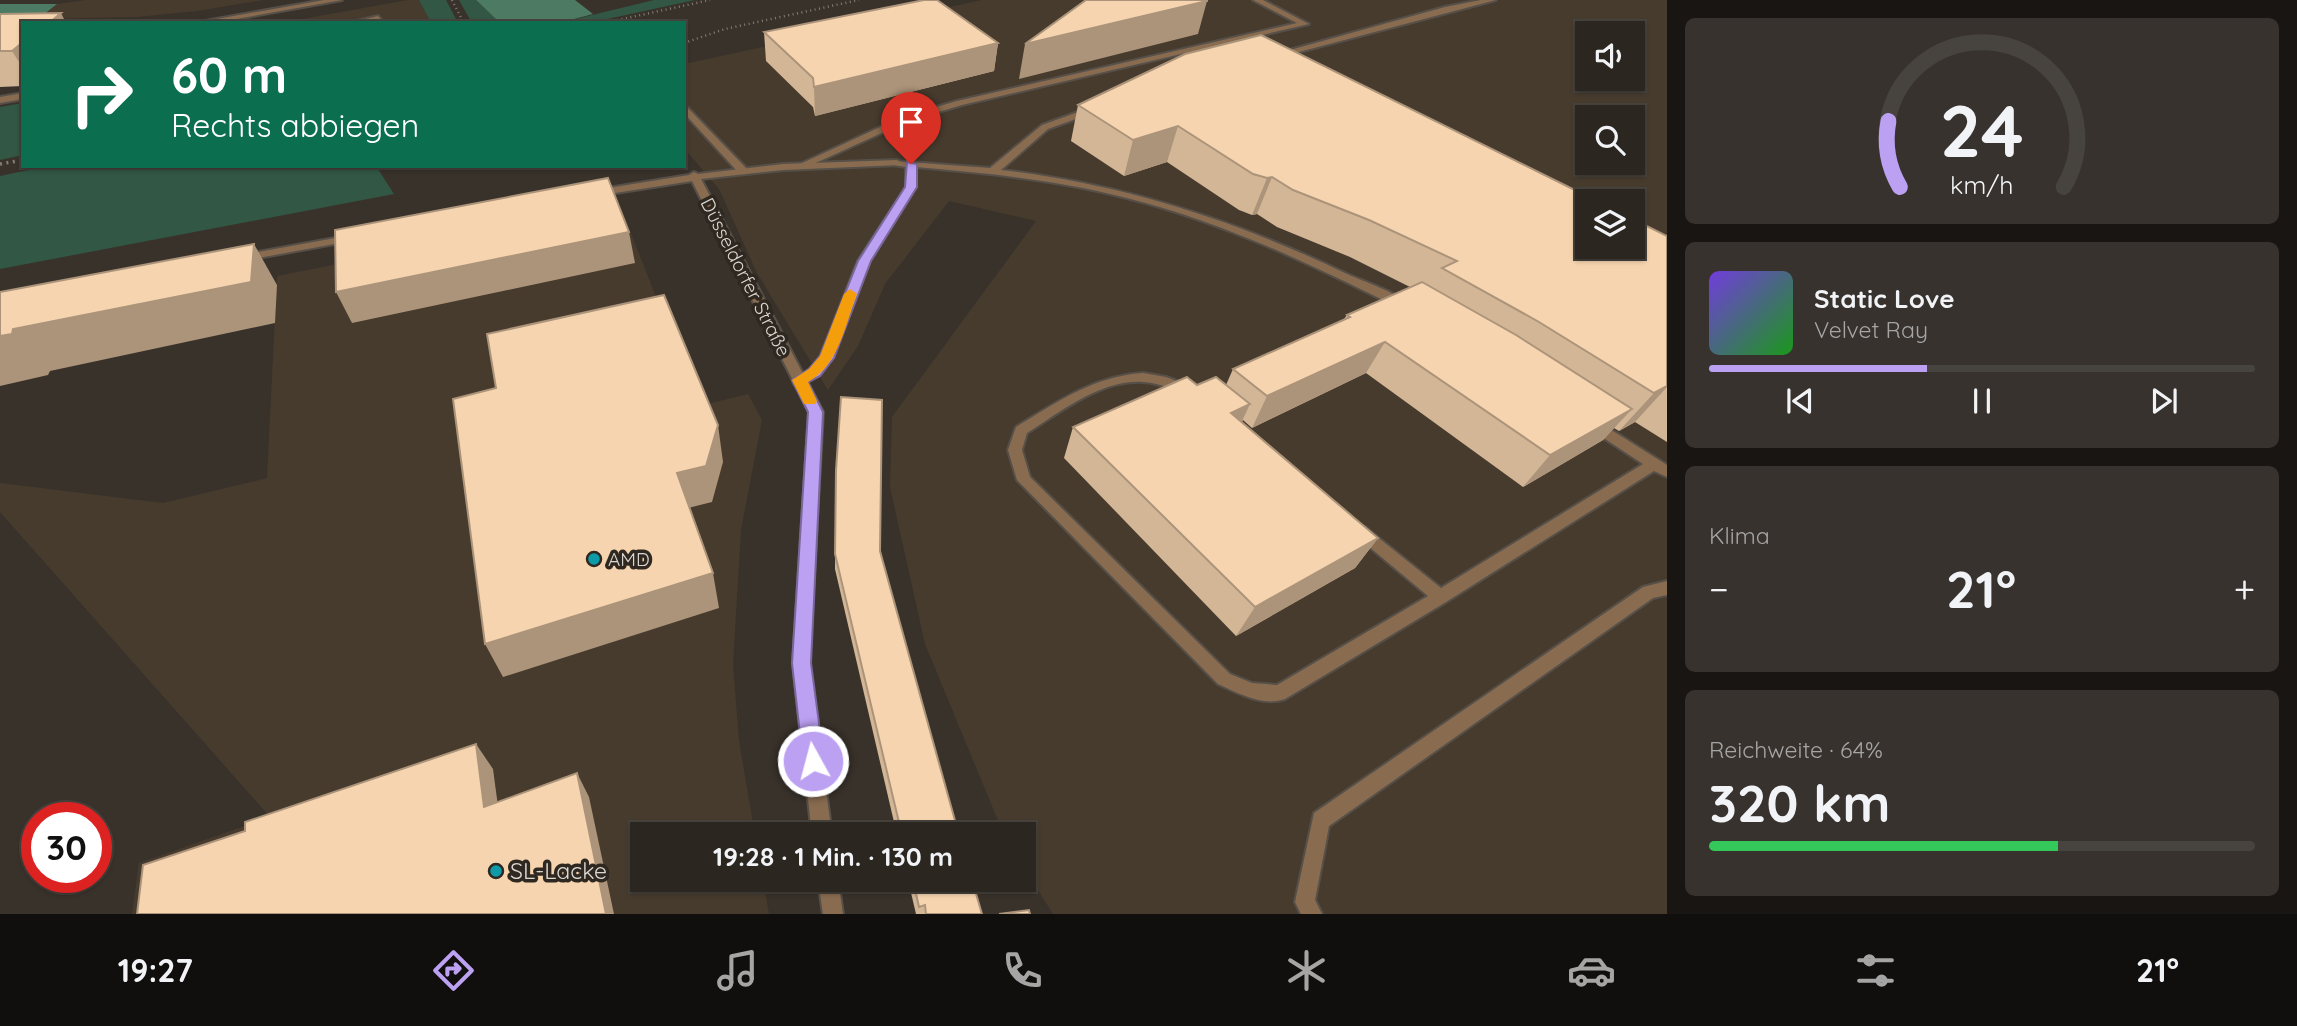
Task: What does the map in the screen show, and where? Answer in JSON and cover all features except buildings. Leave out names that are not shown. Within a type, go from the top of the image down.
[{"type":"street","points":[[210,21],[338,0]]},
{"type":"street","points":[[804,164],[905,119],[960,103],[1304,24],[1257,0]]},
{"type":"street","points":[[1261,59],[1448,9],[1492,0]]},
{"type":"street","points":[[363,21],[378,18],[379,21]]},
{"type":"street","points":[[0,100],[21,96]]},
{"type":"street","points":[[993,170],[1045,127],[1106,105]]},
{"type":"street","points":[[686,109],[742,170]]},
{"type":"street","points":[[584,195],[694,176],[804,164],[897,163],[993,170],[1128,195],[1207,219],[1300,255],[1418,314]]},
{"type":"street","points":[[799,380],[815,372],[827,358],[864,261],[911,187],[911,164]]},
{"type":"street","name":"Düsseldorfer Straße","points":[[694,176],[816,412],[801,663],[820,822]]},
{"type":"street","points":[[228,261],[365,236]]},
{"type":"street","points":[[1208,403],[1198,394],[1174,383],[1136,377],[1105,382],[1021,430],[1015,450],[1024,480],[1224,679],[1251,691],[1279,693],[1660,468],[1584,418]]},
{"type":"street","points":[[1345,518],[1440,597]]},
{"type":"street","points":[[1312,914],[1305,902],[1321,820],[1649,592],[1667,588]]},
{"type":"street","points":[[830,892],[833,914]]},
{"type":"path","points":[[452,0],[463,21]]},
{"type":"path","points":[[613,21],[710,0]]},
{"type":"path","points":[[686,42],[725,29],[859,0]]},
{"type":"path","points":[[0,164],[21,160]]},
{"type":"shaded area","points":[[86,0],[263,0],[197,11],[136,17],[38,19],[57,4]]},
{"type":"shaded area","points":[[419,0],[430,21],[291,21]]},
{"type":"shaded area","points":[[982,0],[1667,0],[1667,914],[1053,914],[1036,887],[1036,822],[999,822],[925,644],[890,487],[892,417],[1036,221],[949,201],[885,284],[858,346],[828,390],[757,273],[719,189],[686,150],[686,64]]},
{"type":"shaded area","name":"AMD","points":[[621,208],[699,406],[748,394],[762,420],[741,530],[733,664],[739,741],[753,822],[630,822],[630,892],[765,892],[769,914],[132,914],[139,863],[270,817],[0,512],[0,483],[163,503],[267,478],[277,276]]},
{"type":"green space","points":[[419,0],[446,0],[457,21],[430,21]]},
{"type":"green space","points":[[459,0],[476,0],[498,21],[471,21]]},
{"type":"green space","points":[[476,0],[575,0],[593,14],[567,21],[498,21]]},
{"type":"green space","points":[[654,0],[695,0],[598,21],[567,21]]},
{"type":"green space","points":[[0,4],[57,4],[38,19],[0,20]]},
{"type":"green space","points":[[21,103],[21,155],[0,160],[0,107]]},
{"type":"green space","points":[[38,168],[377,168],[394,194],[0,269],[0,176]]},
{"type":"slow traffic","points":[[810,401],[799,380],[815,372],[827,358],[850,294]]},
{"type":"place","name":"AMD","points":[[594,559]]},
{"type":"place","name":"SL-Lacke","points":[[496,871]]},
{"type":"route","points":[[813,761],[801,663],[816,412],[799,380],[815,372],[827,358],[864,261],[889,226],[911,187],[911,164]]}]
